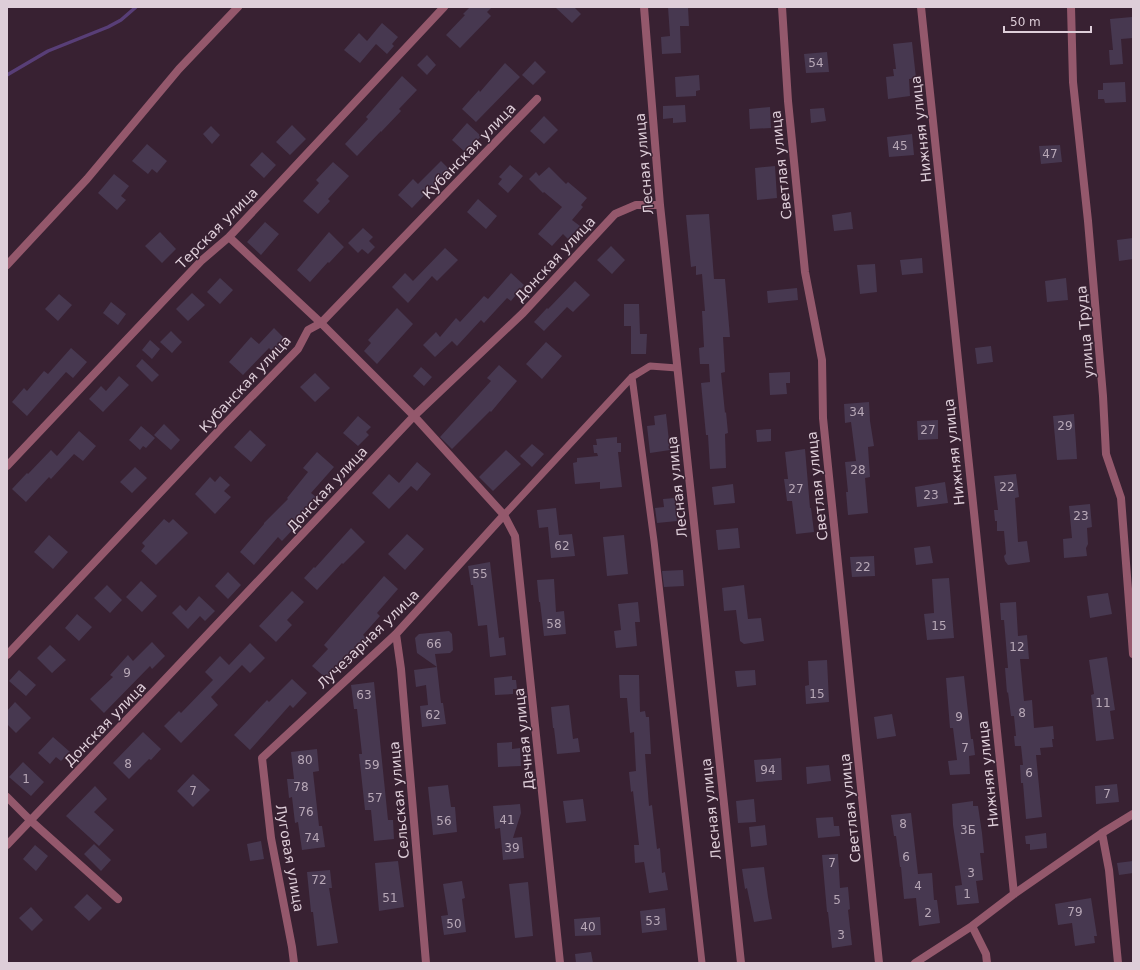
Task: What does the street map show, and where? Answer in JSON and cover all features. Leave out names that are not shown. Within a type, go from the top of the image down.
[{"type":"street","points":[[7,266],[87,179],[179,69],[238,7]]},
{"type":"street","name":"Терская улица","points":[[7,466],[201,261],[229,237],[444,7]]},
{"type":"street","name":"Лесная улица","points":[[644,7],[660,205],[741,963]]},
{"type":"street","name":"Светлая улица","points":[[782,7],[788,102],[805,272],[822,360],[824,418],[879,963]]},
{"type":"street","name":"Нижняя улица","points":[[921,7],[1014,894]]},
{"type":"street","name":"улица Труда","points":[[1071,7],[1073,82],[1088,221],[1103,396],[1106,454],[1120,498],[1133,654]]},
{"type":"street","name":"Кубанская улица","points":[[7,655],[222,427],[298,349],[308,330],[321,323],[536,98]]},
{"type":"street","name":"Донская улица","points":[[30,820],[154,692],[414,416],[522,313],[615,214],[636,205],[660,205]]},
{"type":"street","name":"Дачная улица","points":[[229,237],[321,323],[414,416],[504,515],[515,536],[560,963]]},
{"type":"street","name":"Лучезарная улица","points":[[262,758],[396,634],[504,515]]},
{"type":"street","name":"Сельская улица","points":[[396,634],[401,669],[426,963]]},
{"type":"street","name":"Луговая улица","points":[[262,758],[271,838],[294,963]]},
{"type":"street","points":[[7,797],[30,820],[118,899]]},
{"type":"street","points":[[915,963],[972,926],[1014,894],[1102,833],[1133,814]]},
{"type":"street","points":[[7,845],[30,820]]},
{"type":"street","points":[[1102,833],[1109,870],[1118,963]]},
{"type":"street","points":[[972,926],[986,954],[987,963]]},
{"type":"lane","points":[[504,515],[632,377],[650,366],[677,368]]},
{"type":"lane","points":[[632,377],[654,541],[702,963]]},
{"type":"building","points":[[470,7],[492,7],[487,12],[491,16],[460,48],[446,35],[465,15],[463,14]]},
{"type":"building","points":[[555,7],[574,7],[581,14],[572,23]]},
{"type":"building","points":[[668,7],[688,7],[689,26],[680,26],[681,53],[662,54],[661,37],[670,36]]},
{"type":"building","points":[[1132,17],[1133,38],[1121,39],[1123,64],[1110,65],[1109,50],[1113,50],[1110,19]]},
{"type":"building","points":[[382,23],[398,37],[392,44],[394,46],[387,54],[376,44],[360,63],[344,50],[359,33],[367,41]]},
{"type":"building","points":[[912,42],[916,78],[909,79],[910,96],[888,99],[886,77],[894,76],[893,69],[896,69],[893,44]]},
{"type":"building","points":[[827,52],[829,72],[806,73],[804,54]]},
{"type":"building","points":[[427,55],[436,65],[427,75],[417,65]]},
{"type":"building","points":[[535,61],[546,72],[533,85],[522,75]]},
{"type":"building","points":[[505,63],[520,77],[476,122],[462,109],[479,90],[480,92]]},
{"type":"building","points":[[699,75],[700,90],[696,91],[696,96],[676,97],[675,77]]},
{"type":"building","points":[[402,76],[417,90],[399,109],[401,111],[357,156],[345,144],[368,119],[366,117]]},
{"type":"building","points":[[1125,82],[1126,102],[1105,103],[1104,99],[1098,99],[1098,90],[1103,90],[1103,83]]},
{"type":"building","points":[[685,105],[686,122],[673,123],[673,118],[663,119],[663,106]]},
{"type":"building","points":[[770,107],[771,128],[750,129],[749,109]]},
{"type":"building","points":[[824,108],[826,121],[811,123],[810,109]]},
{"type":"building","points":[[544,116],[558,130],[544,144],[530,131]]},
{"type":"building","points":[[467,123],[481,136],[466,153],[452,140]]},
{"type":"building","points":[[292,125],[306,139],[290,155],[276,142]]},
{"type":"building","points":[[211,126],[220,135],[212,144],[203,134]]},
{"type":"building","points":[[912,134],[914,155],[889,157],[887,137]]},
{"type":"building","points":[[147,144],[167,161],[157,173],[152,169],[148,174],[132,161]]},
{"type":"building","points":[[1060,145],[1062,162],[1041,164],[1039,146]]},
{"type":"building","points":[[262,152],[276,165],[264,178],[250,165]]},
{"type":"building","points":[[441,161],[451,171],[438,184],[436,183],[412,208],[398,195],[413,179],[418,184]]},
{"type":"building","points":[[333,162],[349,176],[328,199],[330,201],[318,214],[303,201],[319,183],[316,180]]},
{"type":"building","points":[[510,165],[523,176],[508,193],[498,184],[502,179],[499,177]]},
{"type":"building","points":[[775,166],[777,198],[757,200],[755,168]]},
{"type":"building","points":[[549,167],[566,184],[568,182],[587,198],[581,205],[583,207],[572,220],[580,226],[568,239],[563,234],[552,246],[538,234],[562,207],[544,192],[543,193],[529,179],[536,172],[539,176]]},
{"type":"building","points":[[114,174],[129,186],[121,196],[126,200],[117,210],[98,193]]},
{"type":"building","points":[[478,199],[497,216],[486,229],[467,212]]},
{"type":"building","points":[[851,212],[853,229],[834,231],[832,215]]},
{"type":"building","points":[[709,214],[714,279],[725,279],[730,337],[723,337],[725,372],[721,373],[728,433],[725,434],[726,468],[710,469],[708,435],[706,435],[701,383],[710,382],[709,364],[700,364],[699,348],[704,347],[702,311],[705,311],[702,274],[696,275],[696,266],[691,267],[686,215]]},
{"type":"building","points":[[265,222],[279,234],[261,255],[247,242]]},
{"type":"building","points":[[363,228],[373,237],[369,241],[375,247],[368,254],[362,249],[358,253],[348,243]]},
{"type":"building","points":[[160,232],[176,249],[162,263],[145,246]]},
{"type":"building","points":[[329,232],[344,247],[310,282],[297,270]]},
{"type":"building","points":[[1133,238],[1133,259],[1119,261],[1117,240]]},
{"type":"building","points":[[611,246],[625,260],[612,274],[597,260]]},
{"type":"building","points":[[445,248],[458,260],[437,281],[432,276],[408,303],[392,287],[405,273],[413,281]]},
{"type":"building","points":[[922,258],[923,273],[902,275],[900,260]]},
{"type":"building","points":[[875,264],[877,292],[860,294],[857,265]]},
{"type":"building","points":[[511,273],[524,285],[511,301],[507,298],[484,323],[481,320],[457,346],[452,341],[435,357],[423,345],[436,332],[440,337],[456,318],[460,322],[484,296],[488,299]]},
{"type":"building","points":[[220,278],[233,290],[220,304],[207,292]]},
{"type":"building","points":[[1066,278],[1068,300],[1047,302],[1045,281]]},
{"type":"building","points":[[575,281],[590,295],[573,312],[567,307],[544,331],[534,322]]},
{"type":"building","points":[[797,288],[798,300],[768,303],[767,291]]},
{"type":"building","points":[[192,293],[205,305],[188,321],[176,309]]},
{"type":"building","points":[[59,294],[72,305],[58,321],[45,309]]},
{"type":"building","points":[[111,302],[126,314],[118,325],[103,313]]},
{"type":"building","points":[[624,304],[639,304],[640,334],[647,334],[646,354],[631,354],[631,326],[624,326]]},
{"type":"building","points":[[397,308],[413,324],[377,364],[364,351],[371,343],[368,340]]},
{"type":"building","points":[[274,328],[288,342],[276,355],[269,348],[243,375],[229,362],[251,337],[259,344]]},
{"type":"building","points":[[171,331],[182,342],[172,353],[160,342]]},
{"type":"building","points":[[150,340],[160,349],[152,359],[142,350]]},
{"type":"building","points":[[546,342],[562,356],[542,379],[526,364]]},
{"type":"building","points":[[991,346],[993,362],[977,364],[975,348]]},
{"type":"building","points":[[71,348],[87,362],[73,378],[66,372],[27,416],[12,402],[24,388],[27,391],[44,371],[48,374]]},
{"type":"building","points":[[142,359],[159,375],[152,382],[136,366]]},
{"type":"building","points":[[499,365],[517,381],[491,412],[490,411],[452,449],[440,437],[491,381],[487,378]]},
{"type":"building","points":[[421,367],[432,377],[424,386],[413,376]]},
{"type":"building","points":[[790,372],[790,383],[786,383],[787,394],[770,395],[769,373]]},
{"type":"building","points":[[315,373],[330,388],[315,402],[300,387]]},
{"type":"building","points":[[119,376],[129,385],[103,412],[89,399],[101,386],[106,391]]},
{"type":"building","points":[[869,402],[874,446],[868,447],[870,477],[865,478],[868,513],[848,515],[846,492],[848,492],[845,462],[856,461],[851,422],[845,423],[844,404]]},
{"type":"building","points":[[666,414],[670,450],[650,453],[647,426],[655,425],[654,416]]},
{"type":"building","points":[[1074,414],[1077,459],[1057,460],[1053,416]]},
{"type":"building","points":[[358,416],[371,427],[366,432],[369,435],[358,446],[343,433]]},
{"type":"building","points":[[938,420],[938,439],[918,440],[917,421]]},
{"type":"building","points":[[164,424],[180,440],[171,450],[154,435]]},
{"type":"building","points":[[141,426],[155,438],[146,448],[143,446],[140,450],[129,440]]},
{"type":"building","points":[[771,429],[771,441],[757,442],[756,430]]},
{"type":"building","points":[[250,430],[266,445],[251,462],[234,447]]},
{"type":"building","points":[[79,431],[96,446],[83,461],[74,454],[51,479],[49,477],[26,502],[12,489],[51,450],[57,456]]},
{"type":"building","points":[[617,437],[617,443],[621,443],[621,452],[618,452],[622,487],[600,489],[600,482],[575,484],[573,463],[577,462],[577,458],[598,456],[597,453],[594,453],[593,445],[597,445],[596,439]]},
{"type":"building","points":[[532,444],[544,454],[532,467],[520,456]]},
{"type":"building","points":[[805,449],[810,508],[814,532],[796,534],[792,501],[787,501],[784,479],[788,479],[785,452]]},
{"type":"building","points":[[506,450],[521,464],[493,491],[479,477]]},
{"type":"building","points":[[317,452],[334,467],[311,493],[316,497],[294,522],[297,525],[282,541],[278,537],[254,565],[240,552],[264,523],[288,499],[287,498],[308,472],[303,468]]},
{"type":"building","points":[[417,462],[431,474],[417,491],[411,486],[389,509],[372,493],[389,474],[399,483]]},
{"type":"building","points":[[135,467],[147,478],[132,493],[120,482]]},
{"type":"building","points":[[1016,474],[1019,497],[1015,498],[1018,542],[1027,541],[1030,562],[1008,565],[1004,556],[1006,554],[1004,531],[997,531],[997,521],[995,521],[994,510],[998,510],[994,476]]},
{"type":"building","points":[[220,476],[230,485],[224,491],[231,497],[215,514],[195,494],[210,477],[215,482]]},
{"type":"building","points":[[945,482],[948,503],[917,507],[915,487]]},
{"type":"building","points":[[733,484],[735,503],[714,505],[712,487]]},
{"type":"building","points":[[675,498],[677,521],[657,523],[655,508],[664,507],[663,499]]},
{"type":"building","points":[[1090,504],[1092,527],[1087,528],[1087,556],[1064,558],[1063,539],[1072,538],[1069,506]]},
{"type":"building","points":[[556,508],[559,535],[572,534],[575,556],[551,558],[548,527],[539,528],[537,510]]},
{"type":"building","points":[[164,519],[169,523],[173,519],[188,533],[156,565],[141,551],[145,546],[142,543]]},
{"type":"building","points":[[351,528],[365,542],[343,564],[342,563],[317,590],[304,578]]},
{"type":"building","points":[[738,528],[740,548],[718,550],[716,530]]},
{"type":"building","points":[[407,534],[424,549],[405,570],[388,554]]},
{"type":"building","points":[[49,535],[68,552],[53,569],[34,552]]},
{"type":"building","points":[[624,535],[628,574],[607,576],[603,537]]},
{"type":"building","points":[[930,546],[933,563],[916,565],[914,548]]},
{"type":"building","points":[[874,556],[875,576],[852,577],[850,557]]},
{"type":"building","points":[[490,562],[499,638],[504,637],[506,655],[490,657],[487,625],[478,626],[473,585],[471,585],[468,566]]},
{"type":"building","points":[[683,570],[684,586],[664,587],[662,571]]},
{"type":"building","points":[[228,572],[241,585],[228,599],[215,586]]},
{"type":"building","points":[[384,576],[398,589],[377,613],[380,616],[363,635],[367,638],[345,664],[343,662],[327,679],[312,666],[328,649],[324,645]]},
{"type":"building","points":[[949,578],[954,638],[927,640],[924,614],[934,613],[932,579]]},
{"type":"building","points":[[554,579],[556,612],[564,611],[566,634],[544,636],[537,580]]},
{"type":"building","points":[[141,581],[157,596],[142,612],[126,597]]},
{"type":"building","points":[[107,585],[122,600],[110,613],[94,598]]},
{"type":"building","points":[[744,585],[748,619],[761,618],[764,641],[744,644],[740,641],[736,610],[724,611],[722,588]]},
{"type":"building","points":[[292,591],[304,602],[287,620],[292,625],[276,642],[259,626]]},
{"type":"building","points":[[1108,593],[1112,614],[1090,618],[1087,596]]},
{"type":"building","points":[[199,596],[215,611],[205,621],[200,616],[188,629],[172,613],[180,605],[186,611]]},
{"type":"building","points":[[638,602],[640,622],[635,622],[637,646],[616,648],[614,631],[621,630],[618,604]]},
{"type":"building","points":[[1016,602],[1018,636],[1027,635],[1029,659],[1020,659],[1024,701],[1032,700],[1034,728],[1053,726],[1054,739],[1052,739],[1053,747],[1040,748],[1041,755],[1036,755],[1042,817],[1026,819],[1023,783],[1021,783],[1020,765],[1023,765],[1021,746],[1015,746],[1014,736],[1016,736],[1014,716],[1011,716],[1008,692],[1007,693],[1005,668],[1008,668],[1004,620],[1001,620],[1000,603]]},
{"type":"building","points":[[77,614],[92,627],[79,641],[65,628]]},
{"type":"building","points":[[449,631],[452,634],[453,650],[450,653],[435,654],[437,667],[417,653],[415,638],[419,634]]},
{"type":"building","points":[[152,642],[165,656],[152,669],[150,666],[104,713],[90,699],[113,677],[110,675],[128,655],[133,661]]},
{"type":"building","points":[[250,643],[265,658],[250,673],[242,665],[211,697],[218,705],[181,743],[164,726],[179,711],[181,713],[213,680],[205,672],[220,656],[229,665]]},
{"type":"building","points":[[50,645],[66,660],[52,673],[37,658]]},
{"type":"building","points":[[1107,657],[1115,710],[1110,711],[1114,739],[1096,741],[1091,695],[1094,694],[1089,660]]},
{"type":"building","points":[[827,660],[829,702],[806,704],[805,686],[809,685],[808,661]]},
{"type":"building","points":[[437,667],[441,703],[443,703],[446,724],[422,727],[420,706],[428,705],[426,685],[416,687],[414,670]]},
{"type":"building","points":[[19,670],[36,685],[26,696],[9,681]]},
{"type":"building","points":[[755,670],[756,685],[737,687],[735,671]]},
{"type":"building","points":[[619,675],[639,675],[640,712],[645,711],[646,717],[649,717],[651,754],[645,754],[649,806],[652,805],[657,849],[660,848],[662,873],[665,872],[668,890],[649,893],[644,862],[635,863],[634,845],[639,845],[633,791],[631,792],[629,772],[636,771],[634,732],[630,733],[627,698],[620,698]]},
{"type":"building","points":[[512,676],[512,680],[516,680],[517,689],[513,689],[513,694],[495,695],[494,678]]},
{"type":"building","points":[[964,676],[971,739],[973,739],[975,755],[969,756],[970,774],[950,775],[948,761],[957,760],[953,728],[950,728],[946,678]]},
{"type":"building","points":[[292,679],[307,693],[293,708],[290,705],[250,750],[234,735],[267,700],[269,702]]},
{"type":"building","points":[[374,682],[388,820],[393,820],[394,839],[374,841],[371,810],[365,810],[359,754],[362,754],[357,709],[354,709],[351,685]]},
{"type":"building","points":[[15,702],[31,718],[16,733],[7,724],[7,711]]},
{"type":"building","points":[[569,705],[573,739],[578,738],[580,752],[557,754],[551,707]]},
{"type":"building","points":[[892,714],[896,736],[877,739],[874,717]]},
{"type":"building","points":[[143,732],[161,749],[129,779],[113,763]]},
{"type":"building","points":[[53,737],[70,752],[61,761],[56,757],[50,764],[38,753]]},
{"type":"building","points":[[512,742],[512,749],[520,748],[521,766],[498,767],[497,743]]},
{"type":"building","points":[[317,749],[319,771],[313,772],[319,826],[322,826],[325,847],[302,850],[298,822],[295,823],[292,797],[289,798],[287,779],[294,779],[291,752]]},
{"type":"building","points":[[781,758],[782,780],[756,782],[754,760]]},
{"type":"building","points":[[23,762],[44,782],[31,796],[9,777]]},
{"type":"building","points":[[829,765],[831,781],[807,784],[806,767]]},
{"type":"building","points":[[193,774],[210,790],[193,807],[177,791]]},
{"type":"building","points":[[1117,784],[1119,802],[1096,804],[1095,786]]},
{"type":"building","points":[[448,785],[451,807],[455,807],[457,832],[433,835],[428,787]]},
{"type":"building","points":[[95,786],[107,799],[94,812],[114,830],[99,846],[66,816]]},
{"type":"building","points":[[583,799],[586,821],[566,823],[563,801]]},
{"type":"building","points":[[754,799],[756,822],[738,823],[736,801]]},
{"type":"building","points":[[973,801],[973,806],[978,806],[982,833],[984,853],[980,853],[983,880],[976,881],[979,903],[957,905],[955,886],[962,885],[953,825],[952,804]]},
{"type":"building","points":[[520,804],[521,813],[513,838],[522,837],[524,858],[503,860],[500,828],[495,829],[493,806]]},
{"type":"building","points":[[911,813],[918,874],[932,873],[934,900],[937,900],[940,923],[919,926],[916,898],[904,899],[901,867],[891,815]]},
{"type":"building","points":[[833,817],[834,826],[839,826],[840,836],[818,838],[816,818]]},
{"type":"building","points":[[765,825],[767,845],[751,847],[749,827]]},
{"type":"building","points":[[1046,833],[1047,848],[1030,850],[1030,844],[1026,844],[1025,836]]},
{"type":"building","points":[[261,841],[264,859],[250,861],[247,844]]},
{"type":"building","points":[[94,844],[111,860],[101,871],[84,854]]},
{"type":"building","points":[[35,845],[48,856],[36,871],[23,859]]},
{"type":"building","points":[[838,854],[840,888],[848,887],[850,909],[848,910],[852,945],[832,948],[822,855]]},
{"type":"building","points":[[398,861],[404,907],[379,911],[375,863]]},
{"type":"building","points":[[1133,861],[1133,873],[1119,875],[1117,863]]},
{"type":"building","points":[[764,867],[772,919],[754,922],[747,888],[745,889],[742,869]]},
{"type":"building","points":[[330,870],[332,888],[329,888],[338,943],[317,946],[313,912],[311,912],[307,872]]},
{"type":"building","points":[[462,881],[465,898],[462,899],[466,932],[444,935],[441,916],[448,915],[443,884]]},
{"type":"building","points":[[528,882],[533,936],[515,938],[509,884]]},
{"type":"building","points":[[87,894],[102,908],[89,921],[74,907]]},
{"type":"building","points":[[1091,898],[1097,936],[1094,936],[1095,943],[1075,946],[1072,923],[1058,925],[1055,904]]},
{"type":"building","points":[[31,907],[43,920],[32,931],[19,918]]},
{"type":"building","points":[[665,908],[667,930],[642,933],[640,911]]},
{"type":"building","points":[[600,917],[601,935],[575,936],[574,919]]},
{"type":"building","points":[[591,952],[593,963],[576,963],[575,954]]},
{"type":"waterway","points":[[7,75],[48,51],[108,27],[121,20],[136,7]]}]
